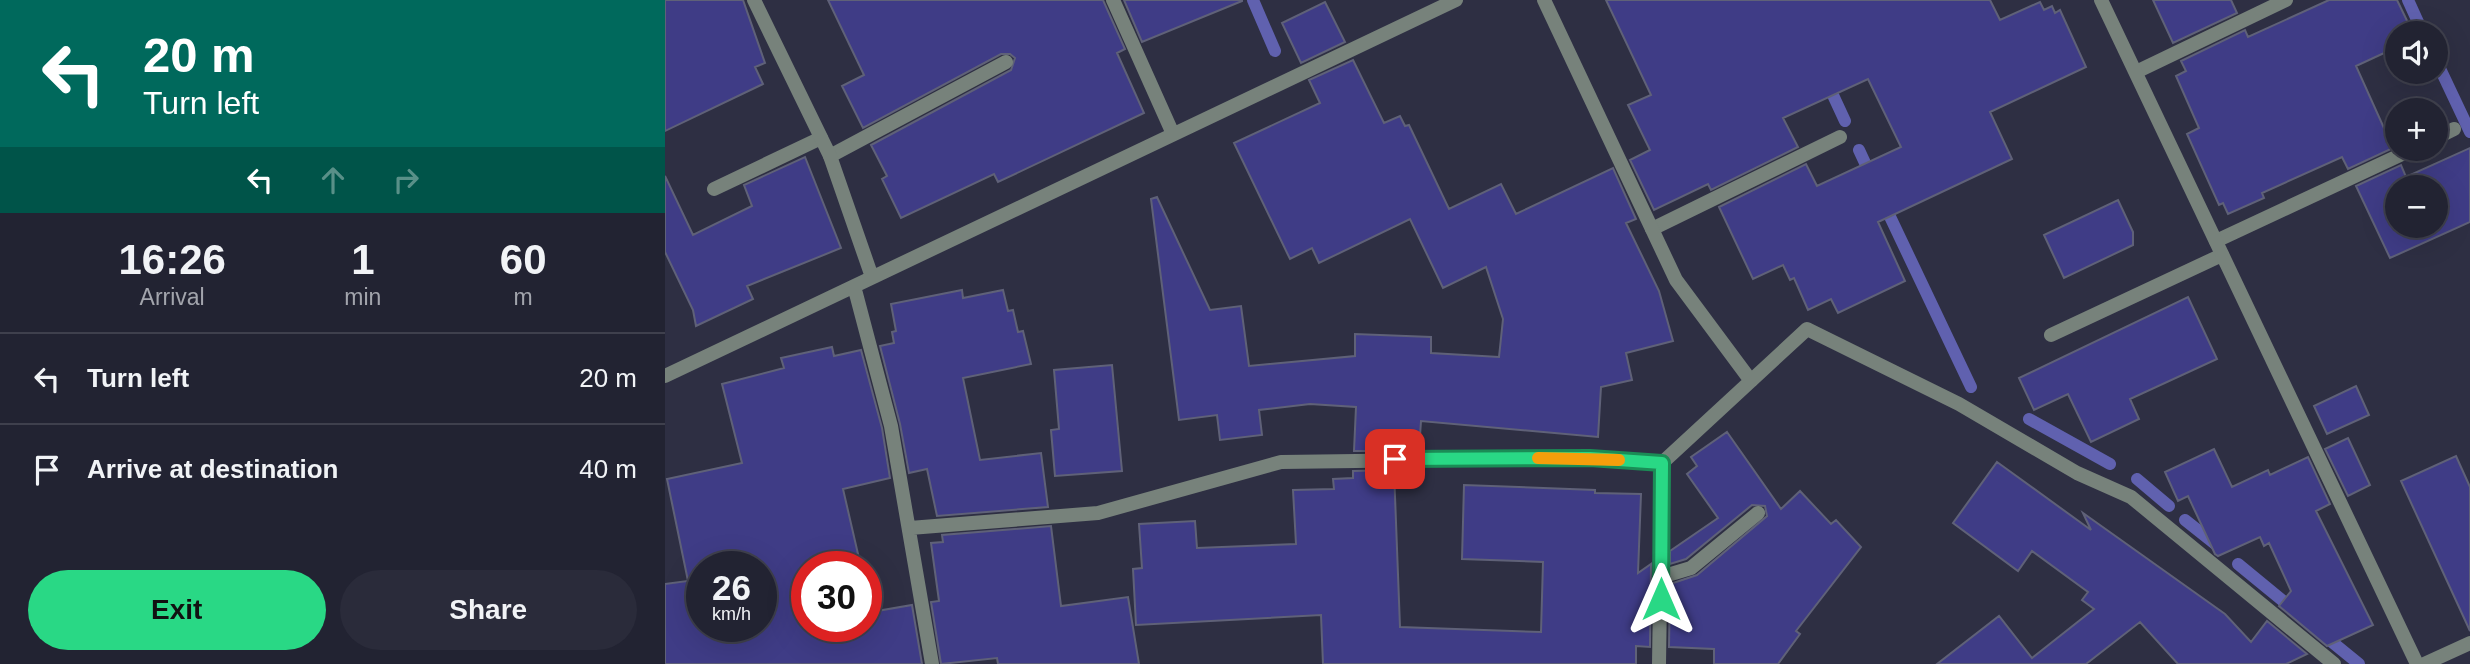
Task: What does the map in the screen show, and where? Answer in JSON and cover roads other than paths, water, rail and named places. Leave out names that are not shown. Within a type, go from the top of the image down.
[{"type":"street","points":[[754,0],[831,156],[872,277]]},
{"type":"street","points":[[1113,0],[1173,134]]},
{"type":"street","points":[[665,376],[1456,0]]},
{"type":"street","points":[[1544,0],[1676,280],[1751,381]]},
{"type":"street","points":[[2101,0],[2417,664]]},
{"type":"street","points":[[2136,72],[2286,0]]},
{"type":"street","points":[[831,156],[1006,62]]},
{"type":"street","points":[[2448,132],[2454,129]]},
{"type":"street","points":[[1652,229],[1840,137]]},
{"type":"street","points":[[714,189],[821,138]]},
{"type":"street","points":[[2051,335],[2389,161]]},
{"type":"street","points":[[854,286],[891,426],[932,664]]},
{"type":"street","points":[[910,528],[1098,513],[1281,462],[1590,458],[1662,463],[1807,329],[1959,404],[2077,473],[2131,497],[2334,664]]},
{"type":"street","points":[[1660,664],[1662,463]]},
{"type":"street","points":[[1661,577],[1691,568],[1758,513]]},
{"type":"street","points":[[2424,664],[2470,643]]},
{"type":"waterway","points":[[1253,0],[1275,51]]},
{"type":"waterway","points":[[2408,0],[2418,21]]},
{"type":"waterway","points":[[1826,80],[1845,121]]},
{"type":"waterway","points":[[2447,84],[2470,132]]},
{"type":"waterway","points":[[1859,150],[1872,178]]},
{"type":"waterway","points":[[1884,204],[1971,387]]},
{"type":"waterway","points":[[2029,419],[2110,464]]},
{"type":"waterway","points":[[2137,479],[2169,506]]},
{"type":"waterway","points":[[2185,520],[2219,547]]},
{"type":"waterway","points":[[2238,564],[2294,610]]},
{"type":"waterway","points":[[2321,633],[2359,664]]}]
